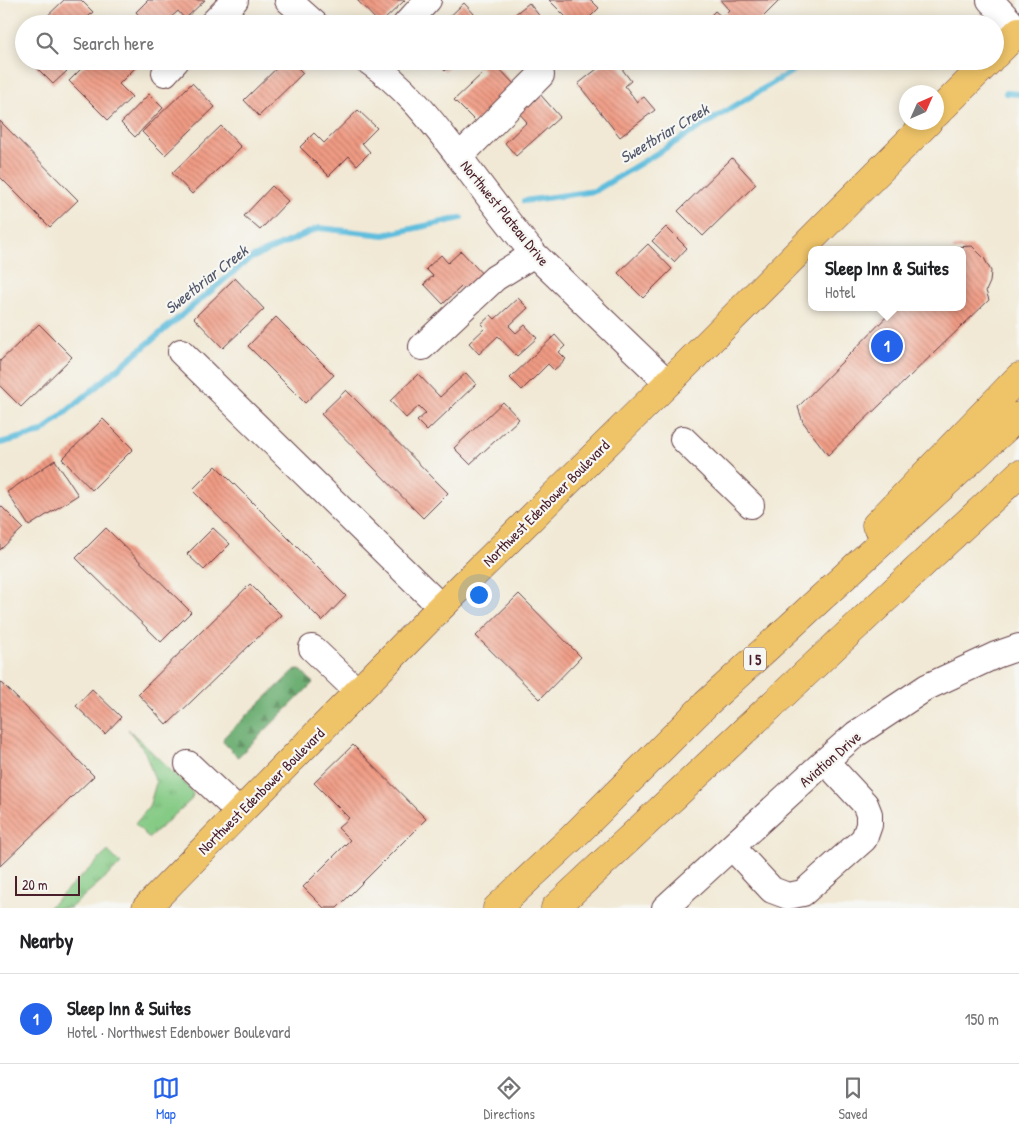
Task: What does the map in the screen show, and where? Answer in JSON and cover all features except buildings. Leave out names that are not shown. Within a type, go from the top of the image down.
[{"type":"main road","points":[[1004,46],[1019,31]]},
{"type":"main road","points":[[944,106],[980,70]]},
{"type":"main road","name":"Northwest Edenbower Boulevard","points":[[146,908],[442,607],[920,130]]},
{"type":"main road","points":[[706,704],[1019,377]]},
{"type":"main road","name":"I 5","points":[[497,908],[573,837],[706,704],[1019,416]]},
{"type":"main road","points":[[555,908],[1019,474]]},
{"type":"street","points":[[221,15],[235,0]]},
{"type":"street","points":[[288,0],[305,15]]},
{"type":"street","points":[[414,15],[428,0]]},
{"type":"street","points":[[990,0],[1019,31]]},
{"type":"street","name":"Northwest Plateau Drive","points":[[381,70],[426,113],[516,233],[534,254],[668,383]]},
{"type":"street","points":[[459,157],[541,75]]},
{"type":"street","points":[[422,347],[495,278],[534,254]]},
{"type":"street","points":[[182,352],[442,607]]},
{"type":"street","points":[[683,439],[751,505]]},
{"type":"street","name":"Aviation Drive","points":[[665,908],[856,734],[927,687],[1019,646]]},
{"type":"street","points":[[312,648],[358,692]]},
{"type":"street","points":[[732,847],[772,890],[788,896],[803,893],[864,839],[869,825],[869,814],[865,804],[825,761]]},
{"type":"street","points":[[188,764],[239,812]]},
{"type":"green space","points":[[296,669],[302,671],[313,683],[238,757],[223,742],[224,737]]},
{"type":"green space","points":[[128,729],[193,794],[191,800],[149,838],[135,824],[149,807],[156,783],[145,752]]},
{"type":"green space","points":[[108,851],[121,864],[70,908],[48,908]]},
{"type":"waterway","name":"Sweetbriar Creek","points":[[524,201],[595,191],[794,70]]},
{"type":"waterway","name":"Sweetbriar Creek","points":[[1006,93],[1019,94]]},
{"type":"waterway","name":"Sweetbriar Creek","points":[[0,443],[42,432],[249,259],[319,228],[384,235],[461,218]]},
{"type":"place","name":"Sleep Inn & Suites","points":[[887,346]]}]
